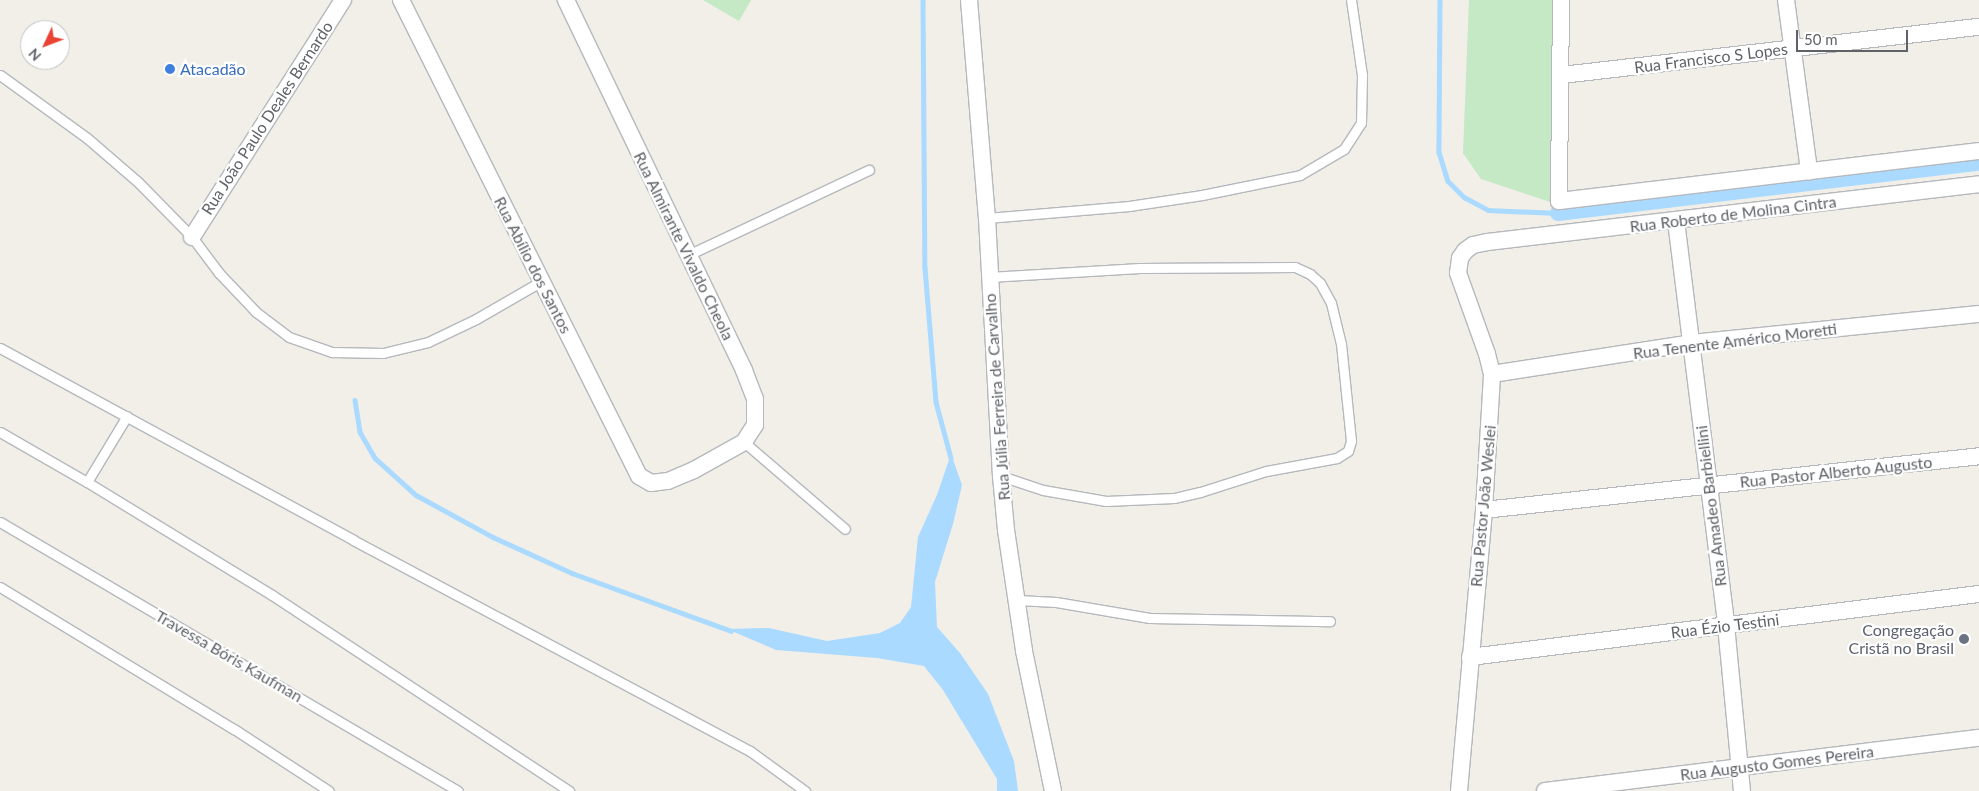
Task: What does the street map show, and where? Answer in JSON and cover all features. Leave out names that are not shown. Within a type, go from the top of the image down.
[{"type":"street","name":"Rua João Paulo Deales Bernardo","points":[[192,237],[343,0]]},
{"type":"street","name":"Rua Abílio dos Santos","points":[[401,0],[540,282],[639,476],[652,483],[668,481],[694,470],[744,442]]},
{"type":"street","name":"Rua Almirante Vivaldo Cheola","points":[[566,0],[744,370],[755,400],[755,425],[744,442]]},
{"type":"street","name":"Rua Júlia Ferreira de Carvalho","points":[[968,0],[988,218],[1001,476],[1024,651],[1053,791]]},
{"type":"street","points":[[1561,0],[1562,75]]},
{"type":"street","points":[[1786,0],[1809,171]]},
{"type":"street","name":"Rua Francisco S Lopes","points":[[1562,75],[1979,27]]},
{"type":"street","name":"Rua Roberto de Molina Cintra","points":[[1562,75],[1559,202],[1979,151]]},
{"type":"street","name":"Rua Roberto de Molina Cintra","points":[[1487,242],[1979,184]]},
{"type":"street","name":"Rua Amadeo Barbiellini","points":[[1676,221],[1726,626],[1742,791]]},
{"type":"street","name":"Rua Pastor João Weslei","points":[[1459,791],[1484,510],[1492,374],[1487,354],[1458,273],[1460,258],[1465,251],[1473,245],[1487,242]]},
{"type":"street","name":"Rua Tenente Américo Moretti","points":[[1492,374],[1692,343],[1979,314]]},
{"type":"street","name":"Rua Pastor Alberto Augusto","points":[[1484,510],[1979,456]]},
{"type":"street","name":"Rua Ézio Testini","points":[[1470,657],[1979,594]]},
{"type":"street","name":"Rua Augusto Gomes Pereira","points":[[1545,791],[1979,738]]},
{"type":"lane","points":[[988,218],[1129,206],[1202,195],[1300,175],[1344,150],[1361,123],[1362,75],[1351,0]]},
{"type":"lane","points":[[0,75],[87,138],[138,182],[192,237],[219,273],[256,312],[289,337],[332,352],[383,353],[428,342],[476,319],[540,282]]},
{"type":"lane","points":[[688,254],[869,170]]},
{"type":"lane","points":[[990,277],[1150,268],[1296,267],[1310,274],[1320,283],[1331,303],[1341,344],[1351,442],[1348,451],[1337,458],[1266,470],[1200,492],[1174,498],[1106,501],[1043,490],[1001,476]]},
{"type":"lane","points":[[0,348],[353,540],[750,751],[805,791]]},
{"type":"lane","points":[[87,482],[128,416]]},
{"type":"lane","points":[[0,432],[87,482],[272,595],[568,791]]},
{"type":"lane","points":[[744,442],[846,529]]},
{"type":"lane","name":"Travessa Bóris Kaufman","points":[[0,522],[458,791]]},
{"type":"lane","points":[[0,586],[234,729],[329,791]]},
{"type":"lane","points":[[1017,600],[1056,602],[1150,618],[1330,621]]},
{"type":"green space","points":[[703,0],[751,0],[739,21]]},
{"type":"green space","points":[[1469,0],[1561,0],[1559,205],[1481,179],[1463,153]]},
{"type":"water","points":[[951,454],[962,485],[953,524],[935,582],[937,627],[960,653],[988,694],[1014,761],[1018,791],[997,791],[997,779],[943,690],[924,666],[877,658],[776,650],[727,629],[769,628],[827,641],[880,633],[900,623],[911,607],[918,537],[937,495]]},
{"type":"waterway","points":[[923,0],[925,268],[936,402],[951,458]]},
{"type":"waterway","points":[[1440,0],[1439,152],[1448,181],[1464,197],[1488,210],[1558,213]]},
{"type":"waterway","points":[[1558,213],[1979,163]]},
{"type":"waterway","points":[[355,400],[360,432],[375,458],[416,495],[493,537],[572,573],[731,631]]},
{"type":"place","name":"Atacadão","points":[[170,69]]},
{"type":"place","name":"Congregação Cristã no Brasil","points":[[1964,639]]}]
